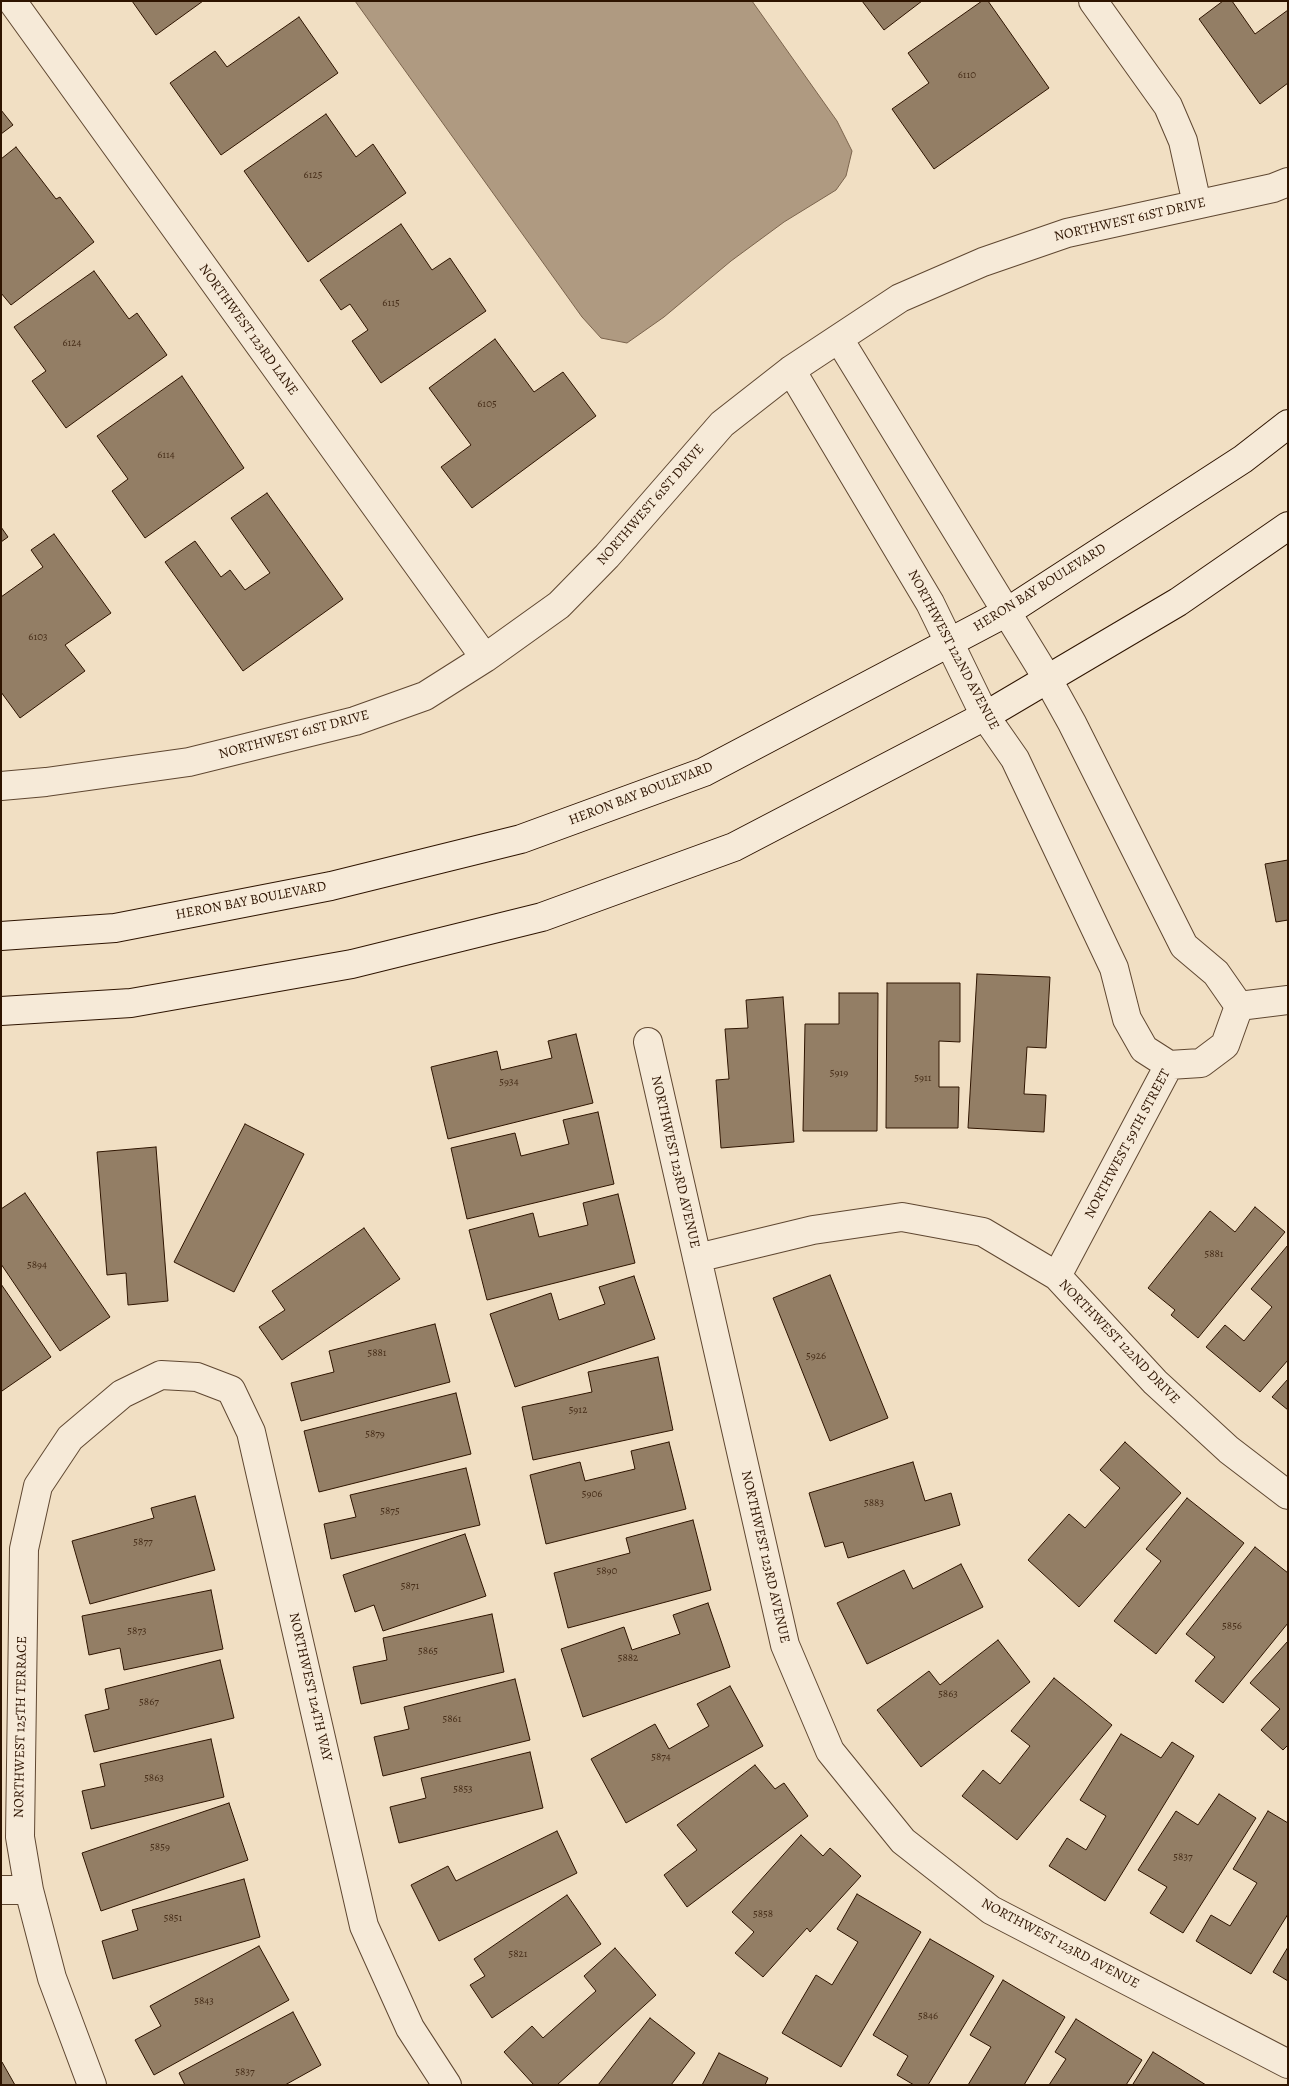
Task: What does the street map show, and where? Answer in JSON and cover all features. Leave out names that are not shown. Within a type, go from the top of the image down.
[{"type":"street","name":"NORTHWEST 123RD LANE","points":[[12,1],[485,658]]},
{"type":"street","points":[[1093,1],[1168,106],[1183,141],[1197,204]]},
{"type":"street","name":"NORTHWEST 61ST DRIVE","points":[[1,786],[46,782],[189,762],[356,721],[425,696],[485,658],[559,605],[607,556],[722,424],[791,370],[900,298],[983,262],[1067,233],[1273,188],[1288,182]]},
{"type":"street","points":[[839,339],[1047,678],[1184,946],[1216,973],[1239,1006],[1288,1000]]},
{"type":"street","name":"NORTHWEST 122ND AVENUE","points":[[791,370],[930,602],[951,642],[985,716],[1015,760],[1114,968],[1127,1019],[1144,1049],[1169,1065]]},
{"type":"street","name":"HERON BAY BOULEVARD","points":[[1,936],[115,928],[331,886],[520,839],[704,772],[1007,612],[1243,459],[1288,424]]},
{"type":"street","points":[[1,1011],[141,1002],[352,964],[542,917],[734,847],[985,716],[1178,602],[1288,526]]},
{"type":"street","name":"NORTHWEST 59TH STREET","points":[[1057,1276],[1169,1065],[1201,1063],[1224,1045],[1239,1006]]},
{"type":"street","name":"NORTHWEST 123RD AVENUE","points":[[648,1042],[785,1645],[830,1751],[903,1842],[991,1910],[1288,2064]]},
{"type":"street","name":"NORTHWEST 122ND DRIVE","points":[[697,1258],[813,1230],[902,1218],[983,1232],[1057,1276],[1155,1382],[1229,1450],[1288,1495]]},
{"type":"street","name":"NORTHWEST 124TH WAY","points":[[122,1394],[161,1375],[197,1377],[232,1390],[251,1432],[364,1926],[410,2028],[447,2085]]},
{"type":"street","name":"NORTHWEST 125TH TERRACE","points":[[92,2085],[52,1978],[29,1890],[10,1838],[24,1549],[38,1486],[70,1438],[122,1394]]},
{"type":"street","points":[[1,1890],[29,1890]]},
{"type":"shaded area","points":[[355,1],[752,1],[837,121],[852,151],[846,176],[836,190],[784,222],[731,261],[664,317],[627,343],[601,338],[582,317]]},
{"type":"building","points":[[132,1],[203,1],[156,35]]},
{"type":"building","points":[[862,1],[922,1],[884,30]]},
{"type":"building","points":[[982,1],[988,1],[1049,88],[934,169],[892,109],[929,83],[908,53]]},
{"type":"building","points":[[1223,1],[1232,1],[1255,34],[1288,10],[1288,83],[1260,104],[1199,19]]},
{"type":"building","points":[[299,17],[338,73],[221,155],[170,83],[215,51],[227,67]]},
{"type":"building","points":[[1,110],[13,125],[1,134]]},
{"type":"building","points":[[326,114],[356,157],[373,144],[406,193],[308,262],[244,171]]},
{"type":"building","points":[[16,147],[56,199],[60,197],[94,242],[11,305],[1,293],[1,159]]},
{"type":"building","points":[[401,224],[432,270],[450,258],[486,311],[381,383],[352,341],[368,330],[350,304],[341,310],[320,280]]},
{"type":"building","points":[[94,271],[129,319],[137,313],[167,355],[66,428],[32,381],[46,371],[14,327]]},
{"type":"building","points":[[495,339],[534,392],[563,372],[596,416],[472,508],[441,467],[471,445],[429,388]]},
{"type":"building","points":[[182,376],[244,468],[145,538],[112,491],[128,479],[97,436]]},
{"type":"building","points":[[267,493],[343,599],[243,671],[165,562],[195,541],[221,577],[230,570],[245,590],[270,573],[231,518]]},
{"type":"building","points":[[1,527],[8,537],[1,542]]},
{"type":"building","points":[[54,534],[111,613],[65,645],[85,671],[20,718],[1,692],[1,597],[43,567],[31,550]]},
{"type":"building","points":[[1288,860],[1288,920],[1276,922],[1265,864]]},
{"type":"building","points":[[977,974],[1050,977],[1046,1048],[1027,1047],[1024,1094],[1046,1095],[1044,1132],[968,1128]]},
{"type":"building","points":[[887,983],[960,983],[960,1042],[939,1041],[939,1087],[959,1087],[958,1128],[886,1128]]},
{"type":"building","points":[[839,993],[878,993],[877,1131],[803,1131],[805,1024],[839,1024]]},
{"type":"building","points":[[783,997],[794,1142],[721,1148],[716,1080],[729,1079],[725,1029],[748,1028],[746,1000]]},
{"type":"building","points":[[576,1034],[593,1103],[448,1139],[431,1067],[497,1051],[501,1070],[552,1058],[548,1041]]},
{"type":"building","points":[[598,1112],[614,1184],[467,1219],[451,1148],[515,1133],[521,1156],[569,1144],[563,1120]]},
{"type":"building","points":[[245,1124],[304,1154],[234,1292],[174,1262]]},
{"type":"building","points":[[156,1147],[168,1301],[128,1305],[126,1273],[107,1275],[97,1152]]},
{"type":"building","points":[[25,1193],[110,1317],[60,1351],[1,1264],[1,1209]]},
{"type":"building","points":[[618,1194],[635,1263],[487,1300],[469,1230],[533,1213],[539,1237],[588,1225],[583,1203]]},
{"type":"building","points":[[1255,1207],[1285,1232],[1198,1338],[1171,1315],[1175,1310],[1148,1288],[1210,1211],[1235,1232]]},
{"type":"building","points":[[364,1228],[400,1279],[282,1360],[259,1327],[285,1310],[272,1291]]},
{"type":"building","points":[[1288,1245],[1288,1360],[1260,1392],[1206,1347],[1225,1325],[1244,1341],[1272,1307],[1251,1289]]},
{"type":"building","points":[[830,1275],[888,1418],[830,1441],[773,1298]]},
{"type":"building","points":[[634,1276],[655,1339],[515,1387],[490,1314],[551,1293],[559,1320],[605,1304],[599,1287]]},
{"type":"building","points":[[1,1284],[51,1357],[2,1391],[1,1390]]},
{"type":"building","points":[[435,1324],[450,1382],[301,1421],[291,1383],[334,1372],[329,1351]]},
{"type":"building","points":[[658,1357],[673,1430],[533,1460],[522,1407],[592,1392],[588,1372]]},
{"type":"building","points":[[1288,1379],[1288,1410],[1272,1397]]},
{"type":"building","points":[[456,1393],[471,1454],[319,1492],[304,1431]]},
{"type":"building","points":[[669,1442],[686,1509],[546,1544],[530,1475],[580,1462],[585,1481],[635,1469],[631,1451]]},
{"type":"building","points":[[1125,1442],[1181,1493],[1079,1607],[1028,1560],[1069,1514],[1085,1528],[1120,1488],[1100,1470]]},
{"type":"building","points":[[913,1462],[925,1501],[951,1493],[960,1525],[848,1558],[843,1542],[825,1547],[809,1493]]},
{"type":"building","points":[[466,1468],[480,1525],[331,1559],[324,1524],[356,1517],[350,1495]]},
{"type":"building","points":[[195,1496],[215,1570],[90,1604],[72,1541],[154,1518],[151,1508]]},
{"type":"building","points":[[1187,1498],[1244,1543],[1156,1654],[1114,1621],[1161,1561],[1146,1549]]},
{"type":"building","points":[[693,1520],[711,1590],[568,1628],[554,1573],[630,1553],[626,1538]]},
{"type":"building","points":[[465,1534],[486,1596],[383,1631],[374,1605],[355,1612],[343,1575]]},
{"type":"building","points":[[1255,1547],[1288,1573],[1288,1623],[1223,1703],[1195,1681],[1215,1657],[1186,1634]]},
{"type":"building","points":[[961,1564],[983,1607],[867,1664],[837,1603],[904,1570],[913,1589]]},
{"type":"building","points":[[211,1590],[223,1649],[124,1670],[120,1648],[89,1655],[82,1616]]},
{"type":"building","points":[[708,1603],[730,1667],[583,1717],[561,1649],[624,1627],[632,1650],[680,1634],[673,1615]]},
{"type":"building","points":[[492,1614],[504,1672],[361,1704],[353,1667],[387,1660],[383,1638]]},
{"type":"building","points":[[998,1640],[1030,1682],[921,1767],[877,1710],[929,1671],[940,1685]]},
{"type":"building","points":[[1288,1641],[1288,1745],[1283,1750],[1261,1730],[1280,1709],[1250,1683]]},
{"type":"building","points":[[220,1660],[234,1718],[94,1752],[85,1715],[109,1709],[105,1689]]},
{"type":"building","points":[[1054,1678],[1112,1725],[1017,1840],[962,1796],[983,1770],[1000,1784],[1030,1746],[1011,1731]]},
{"type":"building","points":[[515,1679],[530,1740],[383,1776],[374,1737],[409,1729],[404,1707]]},
{"type":"building","points":[[730,1686],[763,1746],[626,1823],[591,1759],[655,1724],[669,1749],[709,1726],[697,1704]]},
{"type":"building","points":[[1121,1734],[1161,1758],[1172,1742],[1194,1756],[1105,1901],[1049,1866],[1067,1838],[1086,1850],[1106,1816],[1080,1800]]},
{"type":"building","points":[[211,1739],[224,1797],[91,1829],[82,1791],[105,1786],[100,1764]]},
{"type":"building","points":[[530,1752],[543,1808],[399,1843],[390,1807],[426,1798],[421,1778]]},
{"type":"building","points":[[755,1765],[775,1789],[784,1783],[808,1816],[687,1907],[664,1875],[697,1850],[677,1825]]},
{"type":"building","points":[[1219,1794],[1256,1818],[1183,1933],[1150,1913],[1167,1887],[1138,1870],[1176,1811],[1198,1825]]},
{"type":"building","points":[[229,1803],[248,1860],[101,1911],[82,1853]]},
{"type":"building","points":[[1268,1811],[1288,1823],[1288,1914],[1251,1974],[1196,1941],[1211,1915],[1230,1926],[1257,1883],[1233,1869]]},
{"type":"building","points":[[557,1831],[577,1873],[439,1941],[411,1885],[448,1866],[456,1881]]},
{"type":"building","points":[[801,1835],[823,1856],[830,1848],[861,1876],[810,1932],[807,1928],[763,1977],[735,1953],[754,1932],[732,1912]]},
{"type":"building","points":[[244,1879],[260,1937],[113,1979],[102,1941],[138,1930],[132,1910]]},
{"type":"building","points":[[857,1894],[921,1932],[841,2067],[782,2033],[816,1975],[832,1985],[858,1942],[837,1929]]},
{"type":"building","points":[[567,1895],[601,1944],[492,2018],[470,1985],[485,1976],[474,1959]]},
{"type":"building","points":[[930,1939],[994,1976],[928,2085],[914,2085],[897,2075],[908,2056],[873,2035]]},
{"type":"building","points":[[259,1946],[289,2000],[154,2075],[135,2040],[161,2026],[150,2006]]},
{"type":"building","points":[[1288,1947],[1288,1981],[1273,1972]]},
{"type":"building","points":[[615,1948],[656,1995],[557,2085],[534,2085],[504,2052],[532,2026],[543,2038],[596,1991],[584,1976]]},
{"type":"building","points":[[1003,1980],[1065,2017],[1024,2085],[968,2085],[991,2047],[970,2035]]},
{"type":"building","points":[[293,2012],[321,2065],[285,2085],[185,2085],[179,2073]]},
{"type":"building","points":[[650,2018],[695,2053],[671,2085],[598,2085]]},
{"type":"building","points":[[1076,2019],[1142,2060],[1126,2085],[1049,2085],[1066,2059],[1055,2052]]},
{"type":"building","points":[[1153,2052],[1206,2085],[1133,2084]]},
{"type":"building","points":[[719,2053],[768,2078],[765,2085],[702,2085]]},
{"type":"building","points":[[2,2062],[15,2085],[1,2085]]}]
